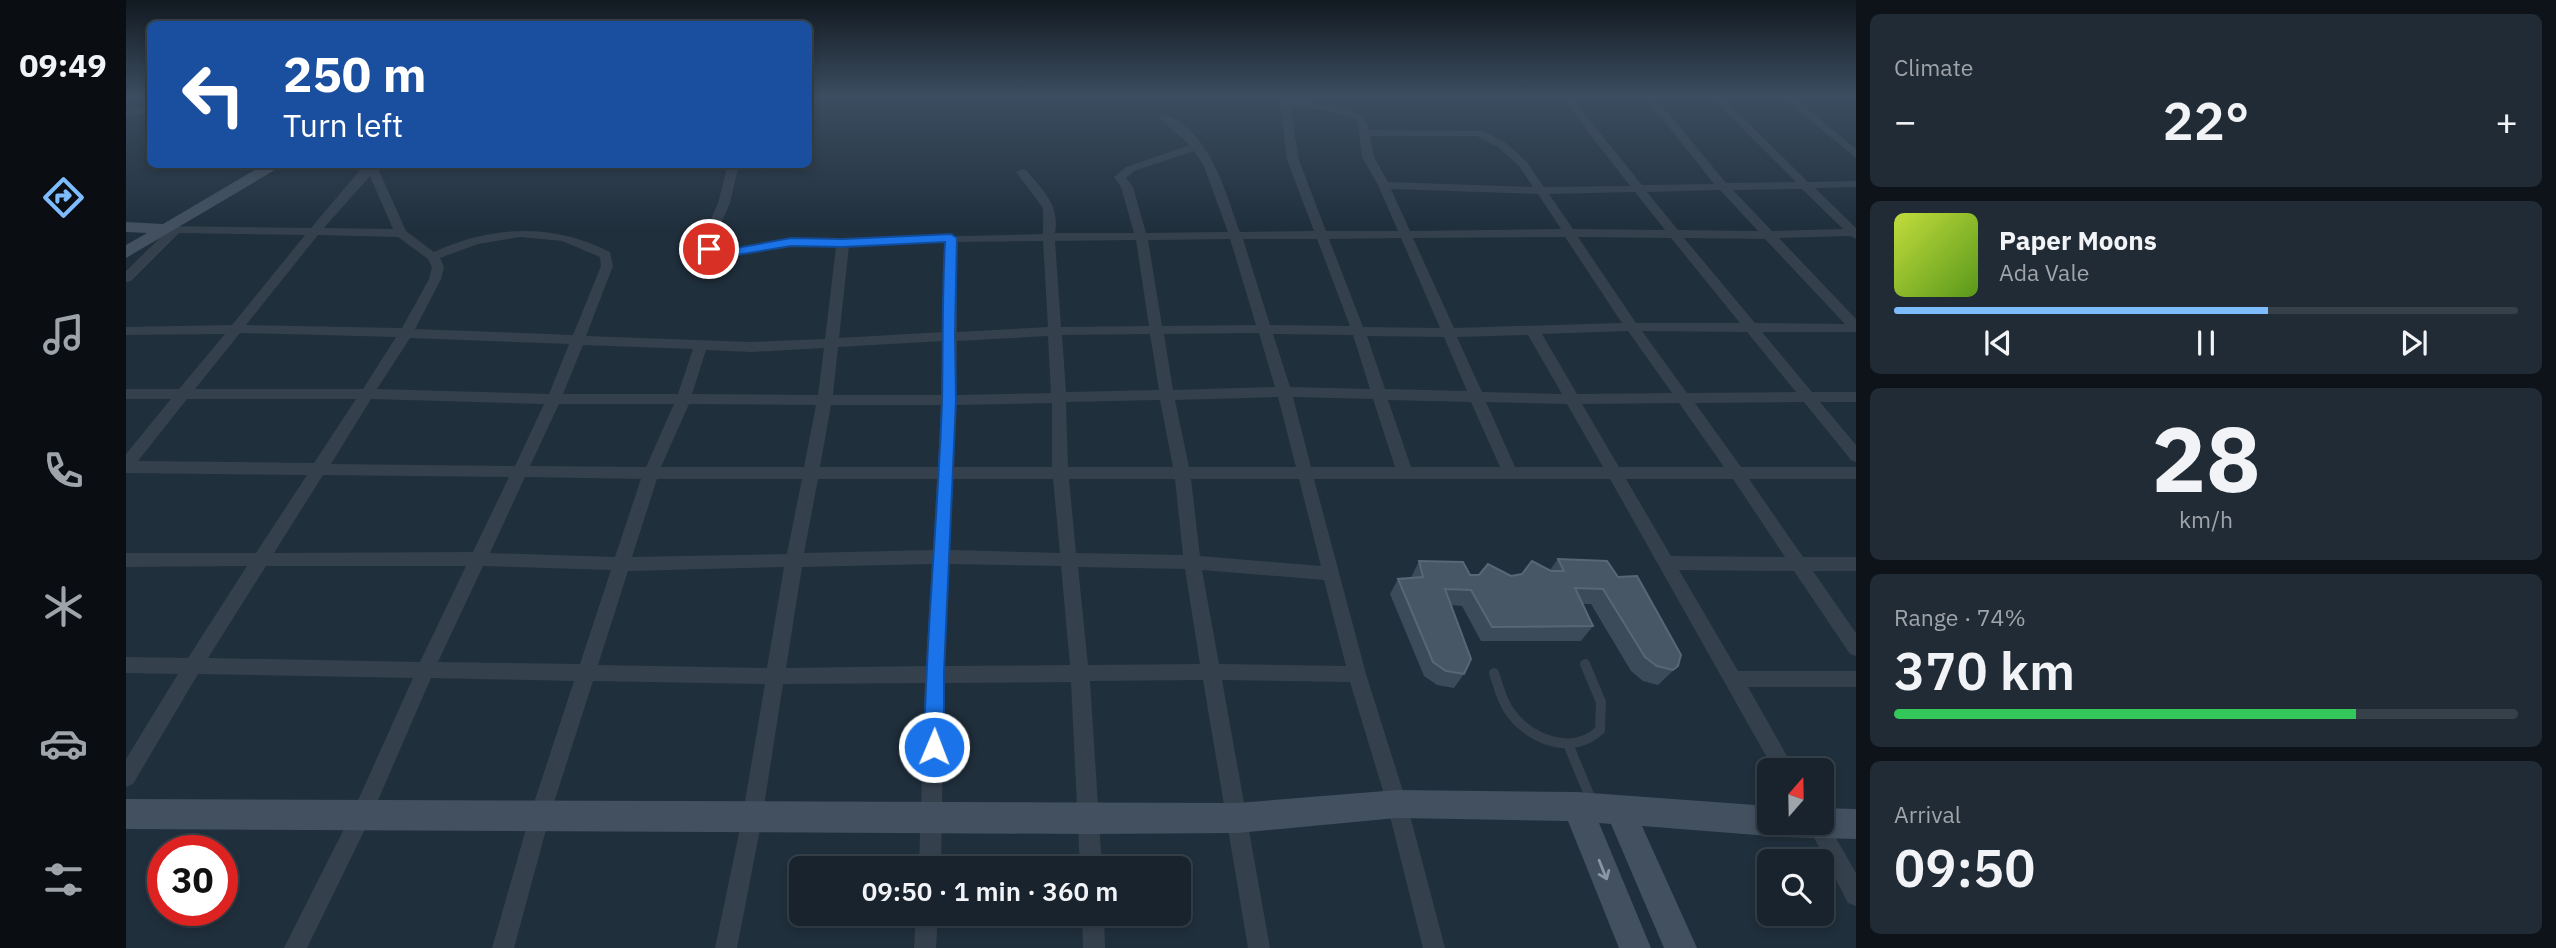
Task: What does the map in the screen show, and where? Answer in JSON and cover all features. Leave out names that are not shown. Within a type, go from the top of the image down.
[{"type":"street","points":[[1193,141],[1209,164],[1236,235],[1284,392],[1357,674],[1397,804],[1434,948]]},
{"type":"street","points":[[1290,141],[1293,160],[1359,333],[1405,474]]},
{"type":"street","points":[[1365,141],[1368,157],[1384,185],[1510,472]]},
{"type":"street","points":[[1493,141],[1512,153],[1523,164],[1538,191],[1737,473],[1856,648]]},
{"type":"street","points":[[1601,141],[1856,456]]},
{"type":"street","points":[[1686,141],[1724,188],[1856,327]]},
{"type":"street","points":[[1760,141],[1855,233]]},
{"type":"street","points":[[1840,141],[1856,155]]},
{"type":"street","points":[[1197,146],[1122,173],[1120,177],[1126,187],[1141,236],[1158,330],[1167,397],[1182,472],[1192,562],[1259,948]]},
{"type":"street","points":[[126,239],[247,168]]},
{"type":"street","points":[[126,253],[171,229],[270,168]]},
{"type":"street","points":[[126,466],[368,168]]},
{"type":"street","points":[[126,777],[193,666],[406,333],[435,279],[438,267],[433,257],[401,233],[371,168]]},
{"type":"street","points":[[733,168],[723,203],[706,244],[712,252],[731,253],[791,242],[843,243],[1049,236],[1855,233]]},
{"type":"street","points":[[1023,172],[1050,206],[1053,218],[1049,236],[1059,397],[1060,472],[1080,673],[1091,856]]},
{"type":"street","points":[[1384,185],[1538,191],[1856,184]]},
{"type":"street","points":[[126,228],[401,233]]},
{"type":"street","points":[[126,278],[171,229]]},
{"type":"street","points":[[295,948],[362,814],[425,671],[554,399],[607,266],[606,255],[591,246],[542,233],[521,233],[455,246],[433,257]]},
{"type":"street","points":[[931,856],[935,673],[949,400],[951,238]]},
{"type":"street","points":[[726,948],[752,820],[794,561],[825,398],[843,243]]},
{"type":"street","points":[[126,331],[237,329],[406,333],[751,347],[1055,331],[1264,329],[1448,333],[1632,327],[1856,327]]},
{"type":"street","points":[[1533,331],[1778,758]]},
{"type":"street","points":[[503,948],[540,815],[651,473],[684,398],[701,345]]},
{"type":"street","points":[[126,394],[949,400],[1167,397],[1284,392],[1573,399],[1856,397]]},
{"type":"street","points":[[126,466],[651,473],[1856,472]]},
{"type":"street","points":[[126,560],[479,559],[622,564],[943,557],[1192,562],[1331,574]]},
{"type":"street","points":[[1665,563],[1856,565]]},
{"type":"street","points":[[126,666],[775,676],[1210,672],[1357,674]]},
{"type":"street","points":[[1732,679],[1856,679]]},
{"type":"street","points":[[126,814],[540,815],[752,820],[1237,818],[1397,804],[1584,802],[1620,811],[1757,820]]},
{"type":"street","points":[[1584,802],[1635,948]]},
{"type":"street","points":[[1620,811],[1681,948]]},
{"type":"street","points":[[1834,824],[1856,824]]},
{"type":"street","points":[[1822,835],[1856,895]]},
{"type":"street","points":[[925,948],[926,926]]},
{"type":"street","points":[[1093,926],[1094,948]]},
{"type":"lane","points":[[1494,673],[1508,710],[1517,720],[1532,733],[1548,741],[1568,744],[1588,742],[1600,730],[1601,702],[1585,664]]},
{"type":"lane","points":[[1568,744],[1584,802]]},
{"type":"building","points":[[1558,559],[1607,561],[1618,577],[1637,576],[1681,655],[1678,666],[1673,670],[1657,666],[1645,657],[1603,589],[1575,588],[1593,626],[1492,627],[1471,590],[1445,589],[1471,659],[1464,674],[1446,671],[1433,662],[1398,579],[1423,577],[1419,561],[1463,562],[1470,575],[1479,575],[1488,564],[1511,576],[1522,574],[1532,561],[1551,571],[1564,571]]},
{"type":"route","points":[[709,249],[712,252],[731,253],[791,242],[843,243],[951,238],[949,400],[935,673],[934,747]]}]
